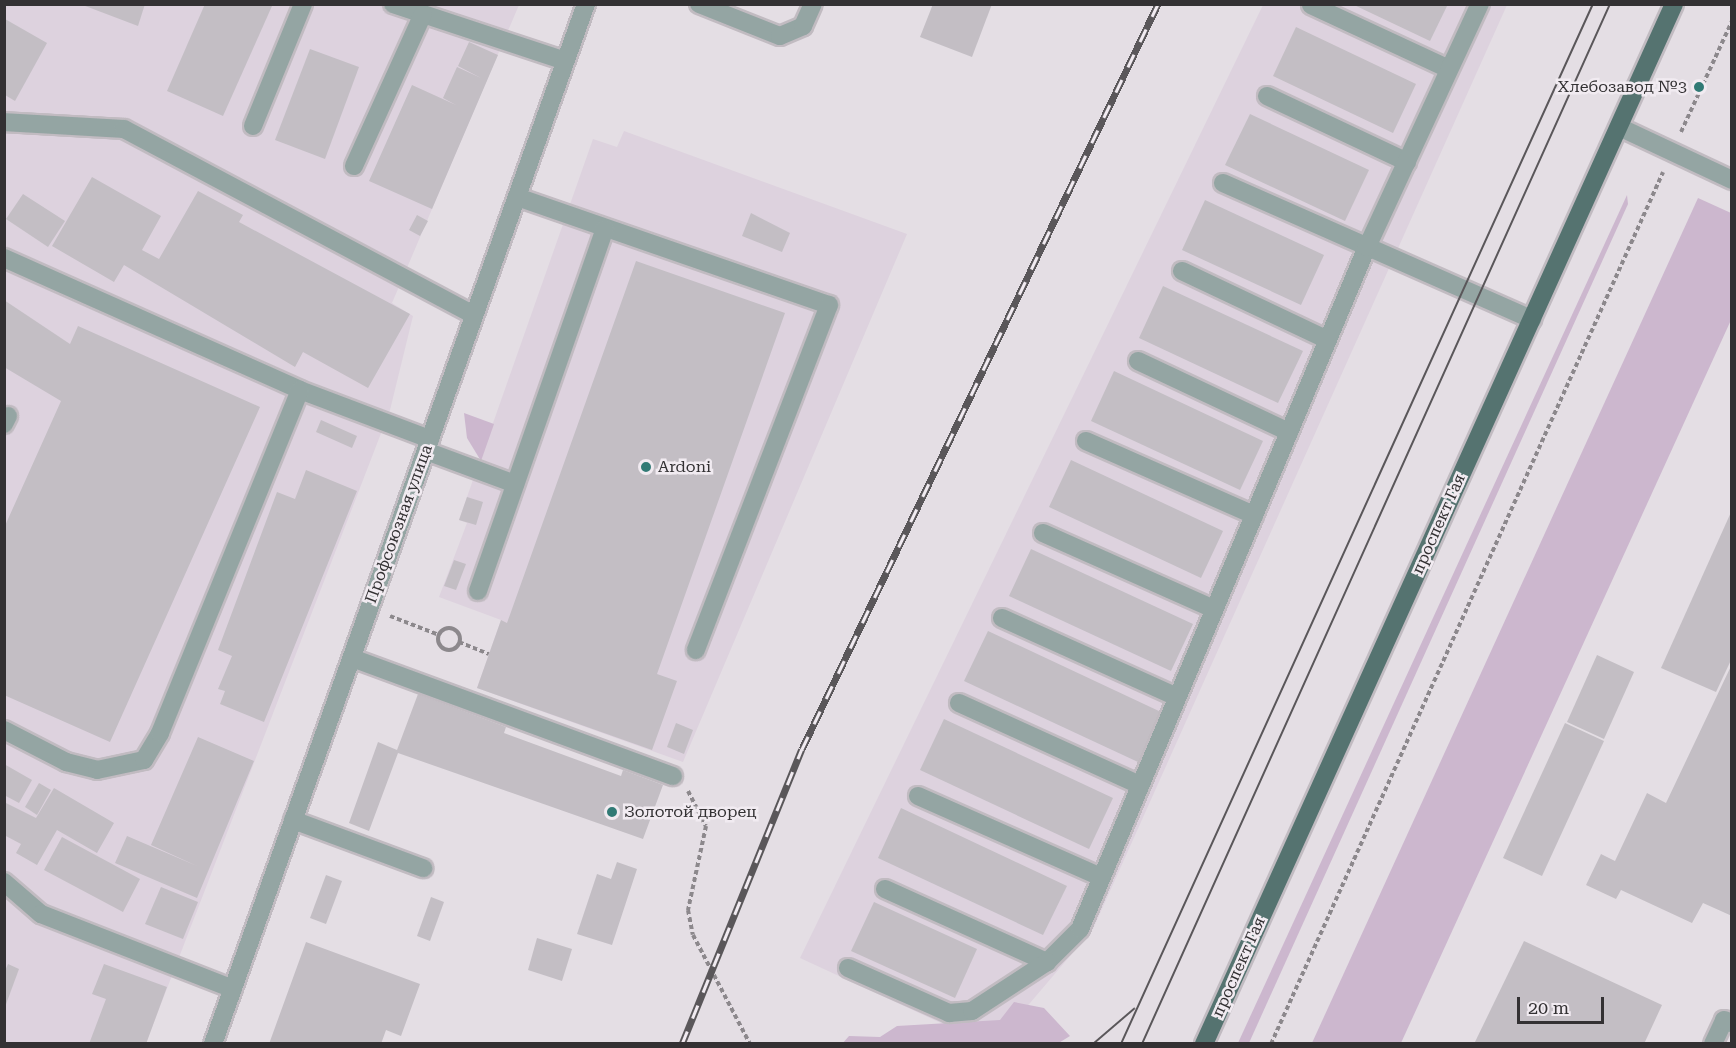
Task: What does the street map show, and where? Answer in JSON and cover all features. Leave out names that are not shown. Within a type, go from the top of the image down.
[{"type":"main road","name":"проспект Гая","points":[[1204,1044],[1674,4]]},
{"type":"street","points":[[253,126],[303,4]]},
{"type":"street","points":[[393,4],[565,61]]},
{"type":"street","name":"Профсоюзная улица","points":[[213,1044],[586,4]]},
{"type":"street","points":[[699,4],[780,36],[803,26],[813,4]]},
{"type":"street","points":[[848,968],[949,1013],[972,1011],[1047,962],[1080,929],[1367,247],[1480,4]]},
{"type":"street","points":[[1311,5],[1449,69]]},
{"type":"street","points":[[354,166],[423,14]]},
{"type":"street","points":[[1267,96],[1407,162]]},
{"type":"street","points":[[4,122],[124,129],[474,315]]},
{"type":"street","points":[[1619,127],[1731,180]]},
{"type":"street","points":[[1223,183],[1532,319]]},
{"type":"street","points":[[517,197],[829,305],[696,650]]},
{"type":"street","points":[[478,591],[605,229]]},
{"type":"street","points":[[4,258],[515,484]]},
{"type":"street","points":[[1182,271],[1328,340]]},
{"type":"street","points":[[1138,361],[1289,432]]},
{"type":"street","points":[[4,730],[66,762],[97,770],[144,760],[160,733],[300,390]]},
{"type":"street","points":[[1086,441],[1254,515]]},
{"type":"street","points":[[1043,533],[1215,609]]},
{"type":"street","points":[[1002,618],[1177,697]]},
{"type":"street","points":[[352,658],[673,776]]},
{"type":"street","points":[[959,703],[1140,785]]},
{"type":"street","points":[[918,796],[1101,877]]},
{"type":"street","points":[[293,820],[423,868]]},
{"type":"street","points":[[4,882],[41,914],[233,989]]},
{"type":"street","points":[[885,889],[1047,962]]},
{"type":"street","points":[[1713,1044],[1724,1020],[1731,1023]]},
{"type":"path","points":[[1271,1044],[1731,21]]},
{"type":"path","points":[[369,608],[439,635],[445,649],[459,642]]},
{"type":"path","points":[[439,635],[452,628],[459,642],[489,654]]},
{"type":"path","points":[[673,776],[696,799],[706,826],[688,910],[693,934],[750,1044]]},
{"type":"shaded area","points":[[5,5],[519,5],[392,303],[413,316],[390,410],[146,1043],[5,1044]]},
{"type":"shaded area","points":[[1263,5],[1507,5],[1093,929],[996,1043],[984,1043],[800,958]]},
{"type":"shaded area","points":[[624,131],[907,234],[683,762],[477,688],[501,620],[439,597],[467,523],[459,520],[593,139],[617,147]]},
{"type":"shaded area","points":[[1627,195],[1628,204],[1249,1043],[1238,1043]]},
{"type":"shaded area","points":[[1698,198],[1731,213],[1731,320],[1401,1043],[1312,1043]]},
{"type":"shaded area","points":[[464,413],[494,424],[481,461],[467,438]]},
{"type":"shaded area","points":[[1014,1002],[1044,1008],[1070,1036],[1057,1044],[842,1044],[849,1036],[880,1037],[897,1026],[1000,1020]]},
{"type":"building","points":[[80,4],[145,4],[138,26]]},
{"type":"building","points":[[205,4],[272,6],[223,116],[167,91]]},
{"type":"building","points":[[933,4],[992,4],[972,57],[920,37]]},
{"type":"building","points":[[1352,4],[1448,4],[1430,41]]},
{"type":"building","points":[[5,19],[47,43],[15,101],[5,95]]},
{"type":"building","points":[[1296,27],[1416,84],[1393,133],[1273,76]]},
{"type":"building","points":[[469,42],[498,55],[432,209],[369,181],[412,85],[456,105],[443,98],[457,67],[481,78],[458,66]]},
{"type":"building","points":[[310,49],[359,67],[325,159],[275,140]]},
{"type":"building","points":[[1250,114],[1369,170],[1345,221],[1225,165]]},
{"type":"building","points":[[92,177],[161,216],[142,250],[159,259],[198,191],[243,215],[239,222],[410,314],[368,388],[303,352],[295,367],[124,265],[114,282],[52,246]]},
{"type":"building","points":[[23,194],[65,221],[48,247],[6,219]]},
{"type":"building","points":[[1205,200],[1324,255],[1301,305],[1182,250]]},
{"type":"building","points":[[751,213],[790,233],[782,252],[742,236]]},
{"type":"building","points":[[417,215],[428,221],[420,236],[409,230]]},
{"type":"building","name":"Ardoni","points":[[636,261],[785,313],[657,674],[677,681],[652,750],[477,688],[501,620],[507,623]]},
{"type":"building","points":[[1163,286],[1303,351],[1278,403],[1139,338]]},
{"type":"building","points":[[4,300],[70,344],[78,326],[260,407],[110,742],[4,695],[4,528],[61,401],[4,367]]},
{"type":"building","points":[[1114,371],[1263,441],[1240,490],[1091,421]]},
{"type":"building","points":[[321,420],[357,436],[352,448],[316,432]]},
{"type":"building","points":[[1071,460],[1223,531],[1201,578],[1049,507]]},
{"type":"building","points":[[306,470],[357,491],[264,722],[220,704],[225,691],[218,689],[232,656],[218,650],[277,492],[295,499]]},
{"type":"building","points":[[467,497],[483,502],[476,525],[459,520]]},
{"type":"building","points":[[1732,510],[1732,658],[1716,692],[1661,668]]},
{"type":"building","points":[[1031,549],[1193,624],[1171,671],[1009,596]]},
{"type":"building","points":[[454,560],[466,564],[456,590],[444,586]]},
{"type":"building","points":[[988,631],[1161,712],[1138,762],[964,681]]},
{"type":"building","points":[[1597,655],[1634,672],[1604,739],[1567,722]]},
{"type":"building","points":[[1732,664],[1732,916],[1703,903],[1692,923],[1621,890],[1616,899],[1586,885],[1601,854],[1615,861],[1647,793],[1666,803]]},
{"type":"building","points":[[418,694],[506,727],[504,733],[621,776],[623,770],[663,785],[643,839],[398,753],[369,831],[349,823],[378,742],[397,750]]},
{"type":"building","points":[[944,719],[1113,798],[1089,849],[920,770]]},
{"type":"building","points":[[676,723],[693,730],[684,754],[667,747]]},
{"type":"building","points":[[1565,723],[1604,741],[1542,876],[1503,858]]},
{"type":"building","points":[[198,737],[254,761],[197,898],[115,863],[127,836],[197,866],[151,845]]},
{"type":"building","points":[[4,764],[32,780],[19,803],[4,795]]},
{"type":"building","points":[[39,783],[51,790],[37,815],[25,807]]},
{"type":"building","points":[[54,788],[114,823],[97,853],[57,830],[37,865],[16,853],[21,844],[4,835],[4,802],[36,818]]},
{"type":"building","points":[[901,808],[1067,886],[1043,935],[878,858]]},
{"type":"building","points":[[62,837],[140,879],[123,912],[44,870]]},
{"type":"building","points":[[617,862],[637,869],[612,945],[577,934],[597,874],[611,879]]},
{"type":"building","points":[[326,875],[342,881],[326,924],[310,918]]},
{"type":"building","points":[[161,887],[198,902],[183,939],[145,924]]},
{"type":"building","points":[[431,897],[444,902],[430,941],[417,936]]},
{"type":"building","points":[[874,902],[977,949],[955,998],[851,951]]},
{"type":"building","points":[[537,938],[572,949],[562,981],[528,970]]},
{"type":"building","points":[[1524,941],[1662,1005],[1644,1044],[1474,1044]]},
{"type":"building","points":[[306,942],[420,984],[401,1036],[386,1030],[381,1044],[269,1044]]},
{"type":"building","points":[[8,964],[19,969],[5,1007],[4,973]]},
{"type":"building","points":[[104,964],[167,987],[146,1044],[89,1044],[106,999],[92,994]]},
{"type":"tram line","points":[[1121,1044],[1593,4]]},
{"type":"tram line","points":[[1142,1044],[1610,4]]},
{"type":"tram line","points":[[1093,1044],[1134,1009]]},
{"type":"railway","points":[[682,1044],[802,749],[1158,4]]},
{"type":"place","name":"Хлебозавод №3","points":[[1699,87]]},
{"type":"place","name":"Ardoni","points":[[646,467]]},
{"type":"place","name":"Золотой дворец","points":[[612,812]]}]
